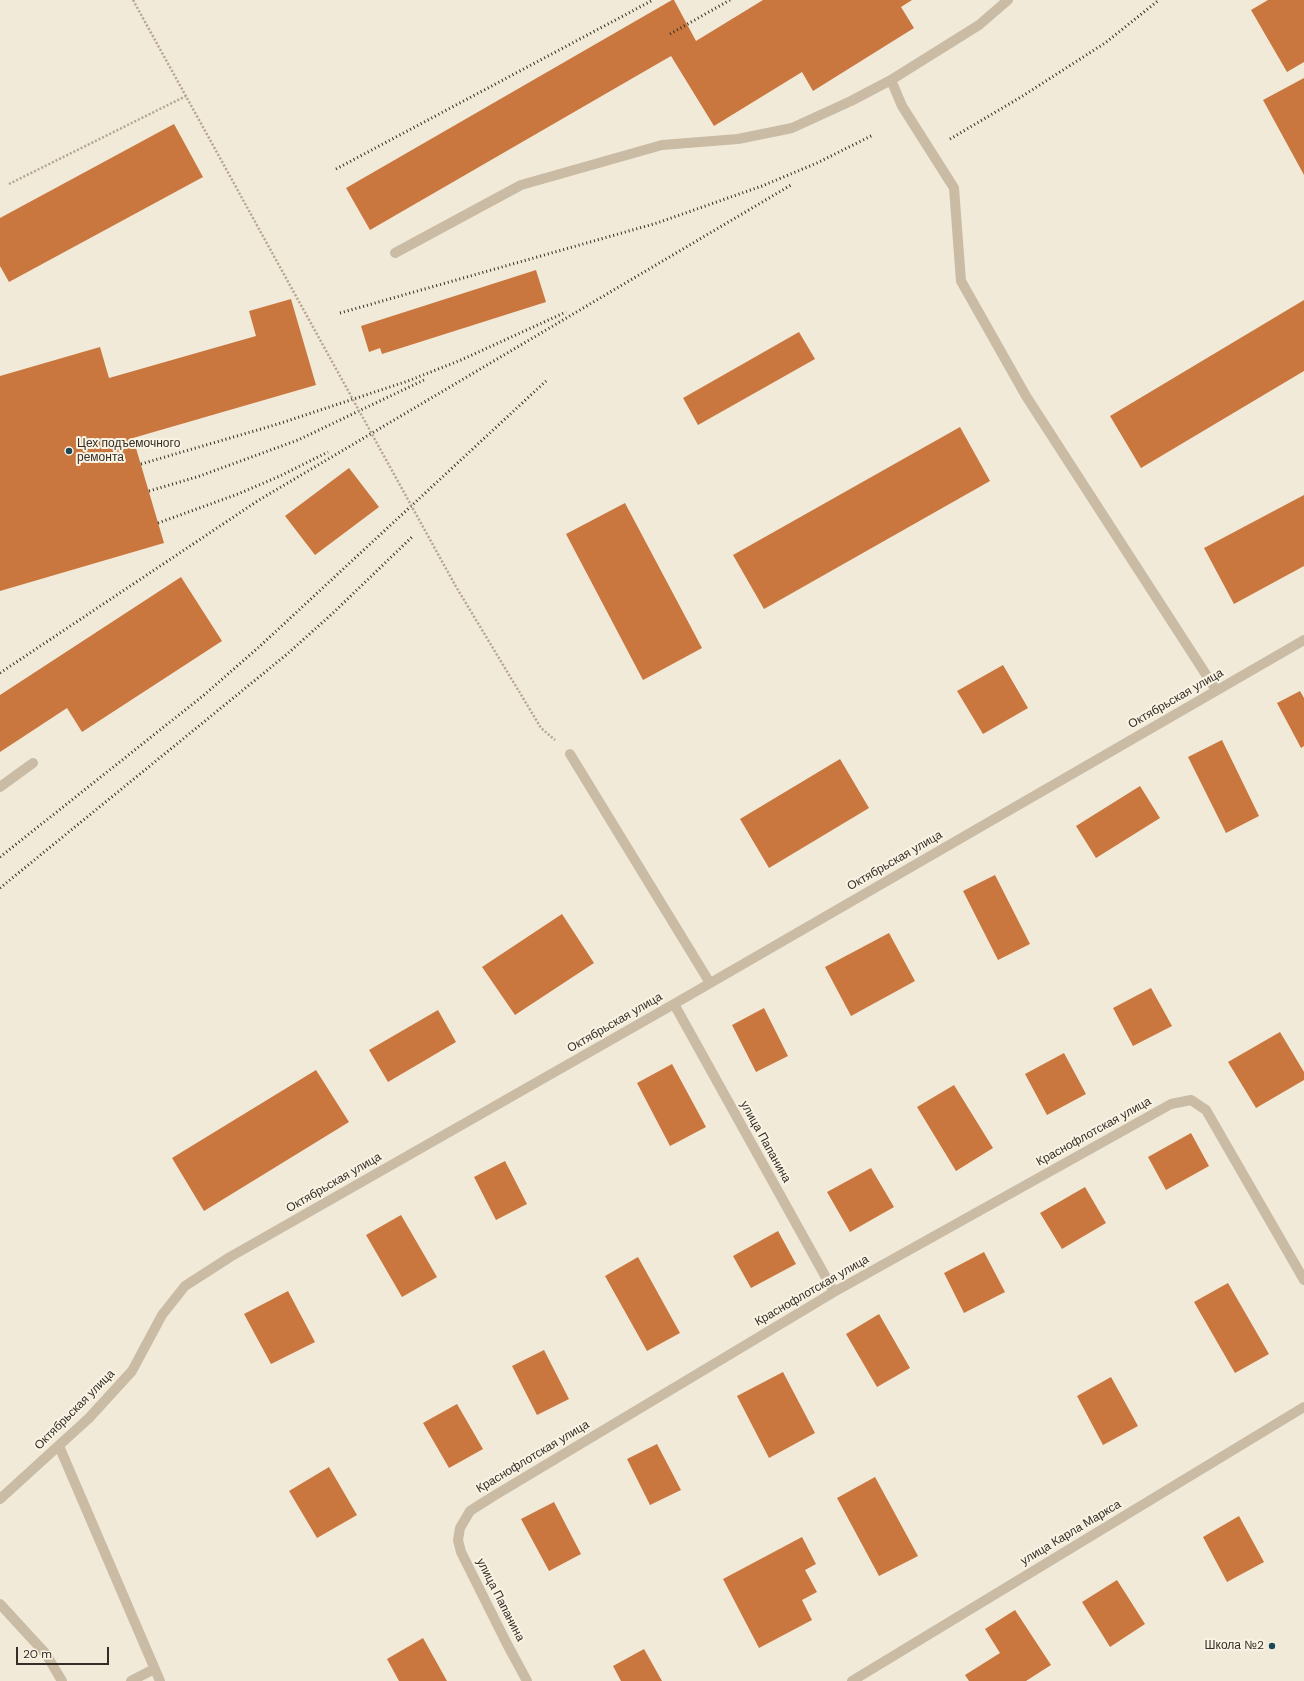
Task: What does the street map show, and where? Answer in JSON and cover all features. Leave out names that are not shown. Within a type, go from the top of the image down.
[{"type":"street","points":[[395,253],[521,185],[662,146],[738,139],[792,128],[891,80],[979,25],[1008,0]]},
{"type":"street","points":[[891,80],[902,106],[954,188],[961,281],[1026,396],[1216,690]]},
{"type":"street","name":"Октябрьская улица","points":[[0,1499],[89,1418],[132,1371],[162,1315],[185,1286],[230,1257],[674,1004],[1304,640]]},
{"type":"street","points":[[570,754],[710,983]]},
{"type":"street","points":[[0,787],[33,763]]},
{"type":"street","name":"улица Папанина","points":[[674,1004],[834,1292]]},
{"type":"street","name":"Краснофлотская улица","points":[[460,1528],[470,1512],[492,1497],[834,1292],[1171,1104],[1191,1100],[1206,1110],[1304,1280]]},
{"type":"street","name":"улица Карла Маркса","points":[[852,1681],[1304,1407]]},
{"type":"street","points":[[59,1446],[160,1681]]},
{"type":"street","name":"улица Папанина","points":[[460,1528],[458,1540],[461,1552],[527,1681]]},
{"type":"street","points":[[0,1604],[46,1654],[62,1681]]},
{"type":"street","points":[[131,1681],[154,1670]]},
{"type":"path","points":[[133,0],[451,578],[541,728],[570,754]]},
{"type":"path","points":[[9,184],[186,96]]},
{"type":"building","points":[[674,0],[696,41],[763,0],[912,0],[901,7],[914,28],[813,91],[802,72],[714,126],[671,56],[370,230],[346,188]]},
{"type":"building","points":[[1268,0],[1304,0],[1304,62],[1287,72],[1251,10]]},
{"type":"building","points":[[1304,78],[1304,175],[1263,100]]},
{"type":"building","points":[[174,124],[203,177],[9,282],[0,266],[0,218]]},
{"type":"building","points":[[536,270],[546,302],[382,354],[380,348],[369,352],[361,326]]},
{"type":"building","name":"Цех подъемочного ремонта","points":[[291,299],[316,385],[133,438],[164,543],[0,591],[0,376],[100,347],[109,378],[256,336],[249,311]]},
{"type":"building","points":[[1304,300],[1304,371],[1141,468],[1110,416]]},
{"type":"building","points":[[799,332],[815,359],[698,425],[683,398]]},
{"type":"building","points":[[960,427],[990,481],[764,609],[733,555]]},
{"type":"building","points":[[349,468],[379,507],[315,555],[285,516]]},
{"type":"building","points":[[1304,495],[1304,566],[1234,604],[1204,548]]},
{"type":"building","points":[[625,503],[702,648],[643,680],[566,534]]},
{"type":"building","points":[[181,577],[222,641],[82,732],[67,708],[0,752],[0,695]]},
{"type":"building","points":[[1003,665],[1028,708],[983,734],[957,691]]},
{"type":"building","points":[[1300,691],[1304,698],[1304,746],[1301,748],[1277,703]]},
{"type":"building","points":[[1222,740],[1259,816],[1226,833],[1188,757]]},
{"type":"building","points":[[840,759],[869,808],[769,868],[740,819]]},
{"type":"building","points":[[1140,786],[1160,818],[1096,858],[1076,826]]},
{"type":"building","points":[[995,875],[1030,944],[998,960],[963,891]]},
{"type":"building","points":[[562,914],[594,963],[515,1015],[482,967]]},
{"type":"building","points":[[889,933],[915,981],[851,1016],[825,967]]},
{"type":"building","points":[[1151,988],[1172,1026],[1133,1046],[1113,1008]]},
{"type":"building","points":[[764,1008],[788,1056],[756,1072],[732,1025]]},
{"type":"building","points":[[438,1010],[456,1042],[388,1082],[369,1050]]},
{"type":"building","points":[[1280,1032],[1304,1072],[1304,1080],[1256,1108],[1228,1062]]},
{"type":"building","points":[[1064,1053],[1086,1094],[1047,1115],[1025,1074]]},
{"type":"building","points":[[672,1064],[706,1127],[670,1146],[637,1083]]},
{"type":"building","points":[[316,1070],[349,1122],[204,1211],[172,1158]]},
{"type":"building","points":[[954,1085],[993,1148],[956,1171],[917,1107]]},
{"type":"building","points":[[1191,1133],[1209,1166],[1166,1190],[1148,1157]]},
{"type":"building","points":[[505,1161],[527,1204],[496,1220],[474,1177]]},
{"type":"building","points":[[871,1168],[894,1207],[850,1232],[827,1192]]},
{"type":"building","points":[[1085,1187],[1106,1223],[1062,1249],[1040,1213]]},
{"type":"building","points":[[401,1215],[437,1277],[402,1297],[366,1235]]},
{"type":"building","points":[[778,1231],[796,1264],[751,1288],[733,1256]]},
{"type":"building","points":[[984,1252],[1005,1292],[964,1313],[944,1273]]},
{"type":"building","points":[[638,1257],[680,1333],[647,1351],[605,1276]]},
{"type":"building","points":[[1228,1283],[1269,1354],[1235,1373],[1194,1302]]},
{"type":"building","points":[[288,1291],[315,1342],[271,1364],[244,1314]]},
{"type":"building","points":[[879,1314],[910,1368],[877,1387],[846,1334]]},
{"type":"building","points":[[544,1350],[569,1399],[537,1415],[512,1366]]},
{"type":"building","points":[[783,1372],[815,1433],[769,1458],[737,1396]]},
{"type":"building","points":[[1111,1377],[1138,1426],[1103,1445],[1077,1396]]},
{"type":"building","points":[[457,1404],[483,1449],[449,1468],[423,1423]]},
{"type":"building","points":[[657,1444],[681,1490],[650,1505],[627,1459]]},
{"type":"building","points":[[329,1467],[357,1515],[317,1538],[289,1491]]},
{"type":"building","points":[[875,1477],[918,1556],[879,1576],[837,1498]]},
{"type":"building","points":[[554,1502],[581,1554],[549,1571],[521,1519]]},
{"type":"building","points":[[1239,1516],[1264,1562],[1227,1582],[1203,1537]]},
{"type":"building","points":[[802,1537],[816,1564],[805,1570],[817,1592],[802,1600],[812,1620],[759,1648],[723,1579]]},
{"type":"building","points":[[1117,1580],[1145,1624],[1110,1647],[1082,1602]]},
{"type":"building","points":[[1015,1610],[1051,1665],[1026,1681],[969,1681],[965,1675],[1000,1653],[985,1629]]},
{"type":"building","points":[[423,1638],[447,1681],[399,1681],[387,1659]]},
{"type":"building","points":[[644,1649],[662,1681],[621,1681],[613,1666]]},
{"type":"railway","points":[[336,169],[653,0]]},
{"type":"railway","points":[[670,34],[730,0]]},
{"type":"railway","points":[[950,139],[1021,97],[1105,43],[1159,0]]},
{"type":"railway","points":[[340,313],[657,223],[762,186],[817,163],[873,135]]},
{"type":"railway","points":[[0,673],[259,500],[791,185]]},
{"type":"railway","points":[[141,464],[278,424],[408,381],[461,360],[566,312]]},
{"type":"railway","points":[[149,491],[197,477],[298,440],[426,379]]},
{"type":"railway","points":[[0,857],[204,695],[259,647],[546,381]]},
{"type":"railway","points":[[158,523],[238,494],[280,476],[328,452]]},
{"type":"railway","points":[[0,888],[286,655],[333,613],[412,537]]},
{"type":"place","name":"Цех подъемочного ремонта","points":[[69,451]]},
{"type":"place","name":"Школа №2","points":[[1272,1646]]}]
